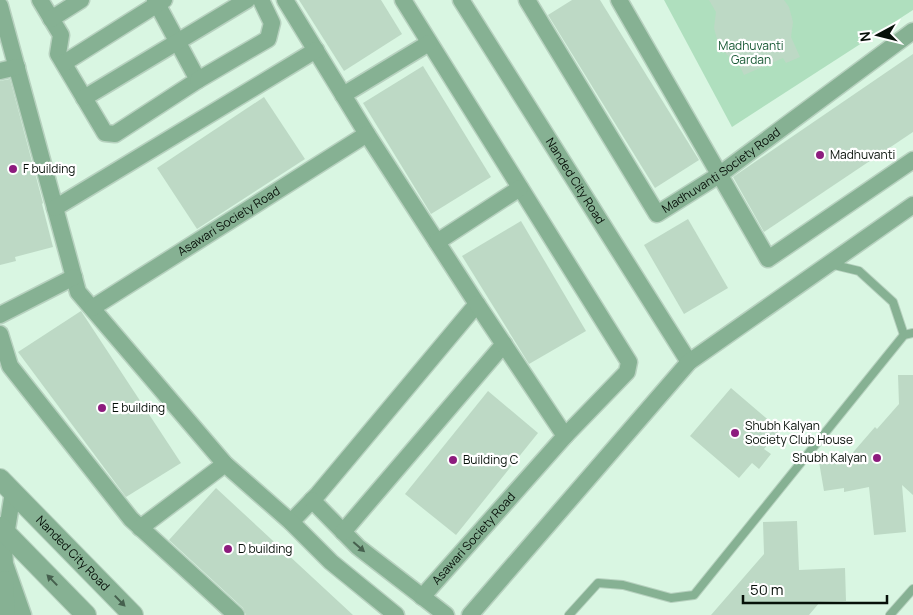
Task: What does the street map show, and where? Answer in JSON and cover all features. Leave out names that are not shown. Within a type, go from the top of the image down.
[{"type":"street","points":[[40,0],[60,35],[58,54],[105,133],[116,134],[198,80],[268,39],[272,23],[261,0]]},
{"type":"street","points":[[51,19],[81,0]]},
{"type":"street","points":[[84,98],[247,0]]},
{"type":"street","points":[[285,0],[367,134],[565,436]]},
{"type":"street","name":"Asawari Society Road","points":[[403,0],[629,362],[627,372],[565,436],[422,597]]},
{"type":"street","name":"Nanded City Road","points":[[461,0],[689,362]]},
{"type":"street","name":"Madhuvanti Society Road","points":[[527,0],[657,214],[719,175],[913,31]]},
{"type":"street","points":[[618,0],[768,260],[913,160]]},
{"type":"street","points":[[64,64],[158,1],[198,80]]},
{"type":"street","points":[[0,6],[78,292],[225,464],[291,522],[331,562],[396,615]]},
{"type":"street","points":[[343,95],[429,43]]},
{"type":"street","points":[[55,208],[316,50]]},
{"type":"street","points":[[0,71],[16,67]]},
{"type":"street","name":"Asawari Society Road","points":[[92,308],[367,134]]},
{"type":"street","points":[[437,242],[520,188]]},
{"type":"street","points":[[470,615],[689,362],[913,205]]},
{"type":"street","points":[[0,315],[74,277]]},
{"type":"street","points":[[291,522],[312,500],[477,304]]},
{"type":"street","points":[[0,334],[10,366],[131,519],[236,615]]},
{"type":"street","points":[[343,532],[504,344]]},
{"type":"street","points":[[140,528],[225,464]]},
{"type":"street","name":"Nanded City Road","points":[[3,568],[3,530],[7,485]]},
{"type":"street","name":"Nanded City Road","points":[[7,485],[133,615]]},
{"type":"street","name":"Asawari Society Road","points":[[312,500],[358,547],[446,615]]},
{"type":"street","points":[[3,530],[86,615]]},
{"type":"street","points":[[3,568],[7,615]]},
{"type":"street","points":[[3,568],[23,615]]},
{"type":"lane","points":[[828,263],[859,272],[893,302],[904,335]]},
{"type":"lane","points":[[569,615],[598,583],[623,585],[671,598],[694,596],[904,335],[913,333]]},
{"type":"lane","points":[[890,615],[913,590]]},
{"type":"green space","name":"Madhuvanti Gardan","points":[[664,0],[913,0],[913,10],[732,127]]},
{"type":"building","points":[[299,0],[381,0],[402,34],[344,71]]},
{"type":"building","points":[[572,0],[600,0],[699,160],[655,188],[548,15]]},
{"type":"building","points":[[709,0],[784,0],[789,7],[793,22],[791,37],[800,57],[786,63],[783,58],[744,75],[737,60],[727,55],[718,43],[714,28],[716,12]]},
{"type":"building","name":"Madhuvanti","points":[[913,54],[913,132],[764,232],[733,177]]},
{"type":"building","points":[[423,66],[491,177],[431,214],[363,103]]},
{"type":"building","name":"F building","points":[[10,79],[53,247],[15,257],[16,261],[0,265],[0,81]]},
{"type":"building","points":[[264,97],[305,159],[197,229],[157,168]]},
{"type":"building","points":[[688,219],[728,288],[684,314],[644,245]]},
{"type":"building","points":[[521,221],[586,331],[529,364],[462,256]]},
{"type":"building","name":"E building","points":[[81,311],[181,463],[126,497],[18,352]]},
{"type":"building","name":"Shubh Kalyan","points":[[898,375],[913,375],[913,495],[902,485],[906,532],[874,535],[869,487],[844,492],[844,488],[824,491],[819,462],[849,457],[875,427],[877,429],[899,404]]},
{"type":"building","name":"Shubh Kalyan Society Club House","points":[[731,388],[780,430],[764,449],[771,454],[759,469],[752,463],[739,478],[690,436]]},
{"type":"building","name":"Building C","points":[[488,391],[538,433],[456,535],[405,494]]},
{"type":"building","name":"D building","points":[[216,488],[353,615],[246,615],[243,608],[169,540]]},
{"type":"building","points":[[797,521],[799,570],[845,568],[846,601],[820,602],[809,615],[711,615],[764,554],[763,522]]},
{"type":"place","name":"Madhuvanti","points":[[820,155]]},
{"type":"place","name":"F building","points":[[13,169]]},
{"type":"place","name":"E building","points":[[102,408]]},
{"type":"place","name":"Shubh Kalyan Society Club House","points":[[735,433]]},
{"type":"place","name":"Shubh Kalyan","points":[[877,458]]},
{"type":"place","name":"Building C","points":[[453,460]]},
{"type":"place","name":"D building","points":[[228,549]]}]
